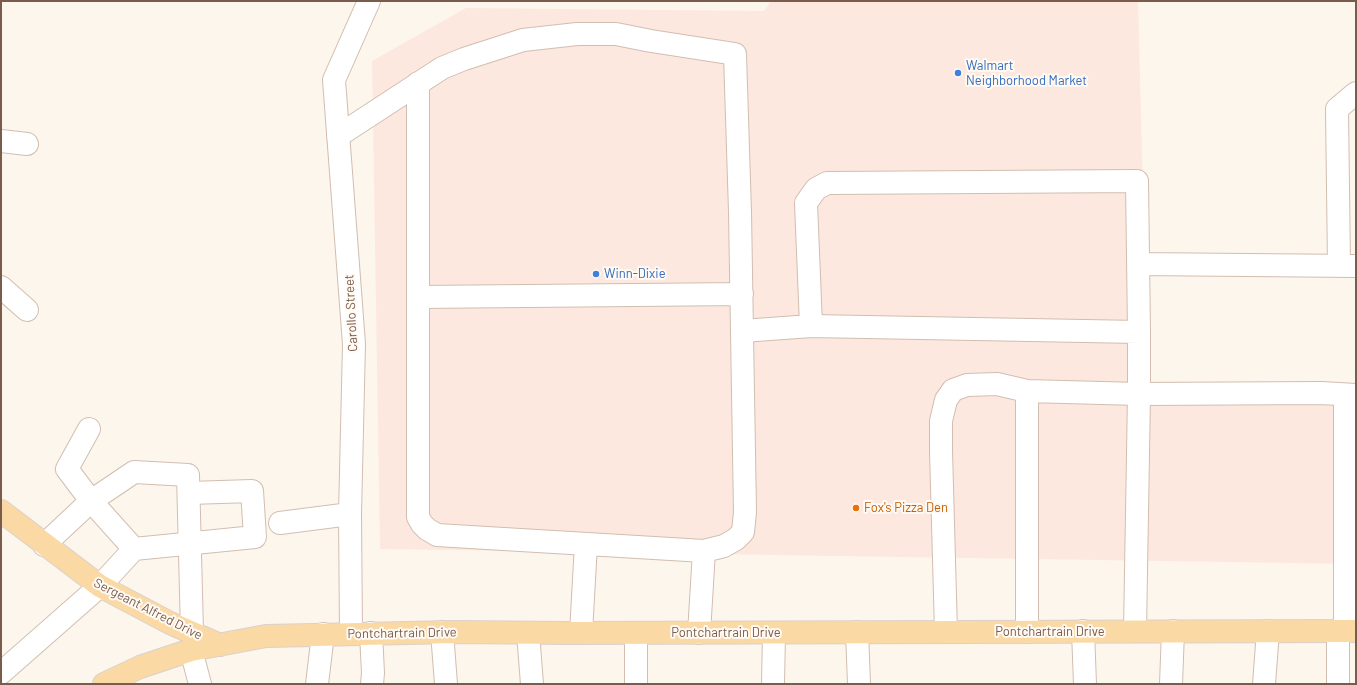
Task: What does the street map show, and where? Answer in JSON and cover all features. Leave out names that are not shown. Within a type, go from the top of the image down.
[{"type":"main road","name":"Sergeant Alfred Drive","points":[[1,511],[100,586],[170,623],[192,641],[220,645]]},
{"type":"main road","name":"Pontchartrain Drive","points":[[220,645],[266,636],[361,633],[1346,631]]},
{"type":"main road","points":[[104,684],[192,641]]},
{"type":"street","name":"Carollo Street","points":[[369,1],[334,80],[354,344],[350,514],[361,633],[373,673],[372,684]]},
{"type":"street","points":[[338,136],[418,83],[442,68],[472,56],[523,40],[577,34],[616,34],[735,54],[742,294],[745,512],[742,532],[736,539],[724,546],[704,551],[437,535],[422,524],[418,517],[418,83]]},
{"type":"street","points":[[1138,264],[1347,266],[1337,108],[1356,93]]},
{"type":"street","points":[[1,141],[27,144]]},
{"type":"street","points":[[810,326],[806,204],[816,189],[827,183],[1137,181],[1139,394],[1136,631]]},
{"type":"street","points":[[1,287],[27,310]]},
{"type":"street","points":[[418,297],[742,294]]},
{"type":"street","points":[[742,331],[810,326],[1139,332]]},
{"type":"street","points":[[946,632],[941,421],[946,400],[953,390],[967,385],[997,384],[1027,391],[1139,394],[1321,393],[1351,395],[1346,631],[1338,684]]},
{"type":"street","points":[[1027,391],[1027,632]]},
{"type":"street","points":[[89,429],[67,469],[91,502],[134,549]]},
{"type":"street","points":[[44,545],[91,502],[134,472],[188,475],[192,641],[200,684]]},
{"type":"street","points":[[1,673],[100,586],[134,549],[255,537],[252,491],[189,493]]},
{"type":"street","points":[[280,523],[350,514]]},
{"type":"street","points":[[581,633],[586,544]]},
{"type":"street","points":[[699,633],[704,551]]},
{"type":"street","points":[[1083,631],[1085,684]]},
{"type":"street","points":[[1171,684],[1173,631]]},
{"type":"street","points":[[1264,684],[1268,631]]},
{"type":"street","points":[[442,632],[446,684]]},
{"type":"street","points":[[857,632],[859,684]]},
{"type":"street","points":[[528,633],[532,684]]},
{"type":"street","points":[[636,633],[636,684]]},
{"type":"street","points":[[773,684],[774,633]]},
{"type":"street","points":[[317,684],[323,634]]},
{"type":"shaded area","points":[[771,1],[1138,1],[1148,384],[1356,386],[1356,564],[380,549],[372,61],[466,8],[764,11]]},
{"type":"place","name":"Walmart Neighborhood Market","points":[[958,73]]},
{"type":"place","name":"Winn-Dixie","points":[[596,274]]},
{"type":"place","name":"Fox's Pizza Den","points":[[856,508]]}]
